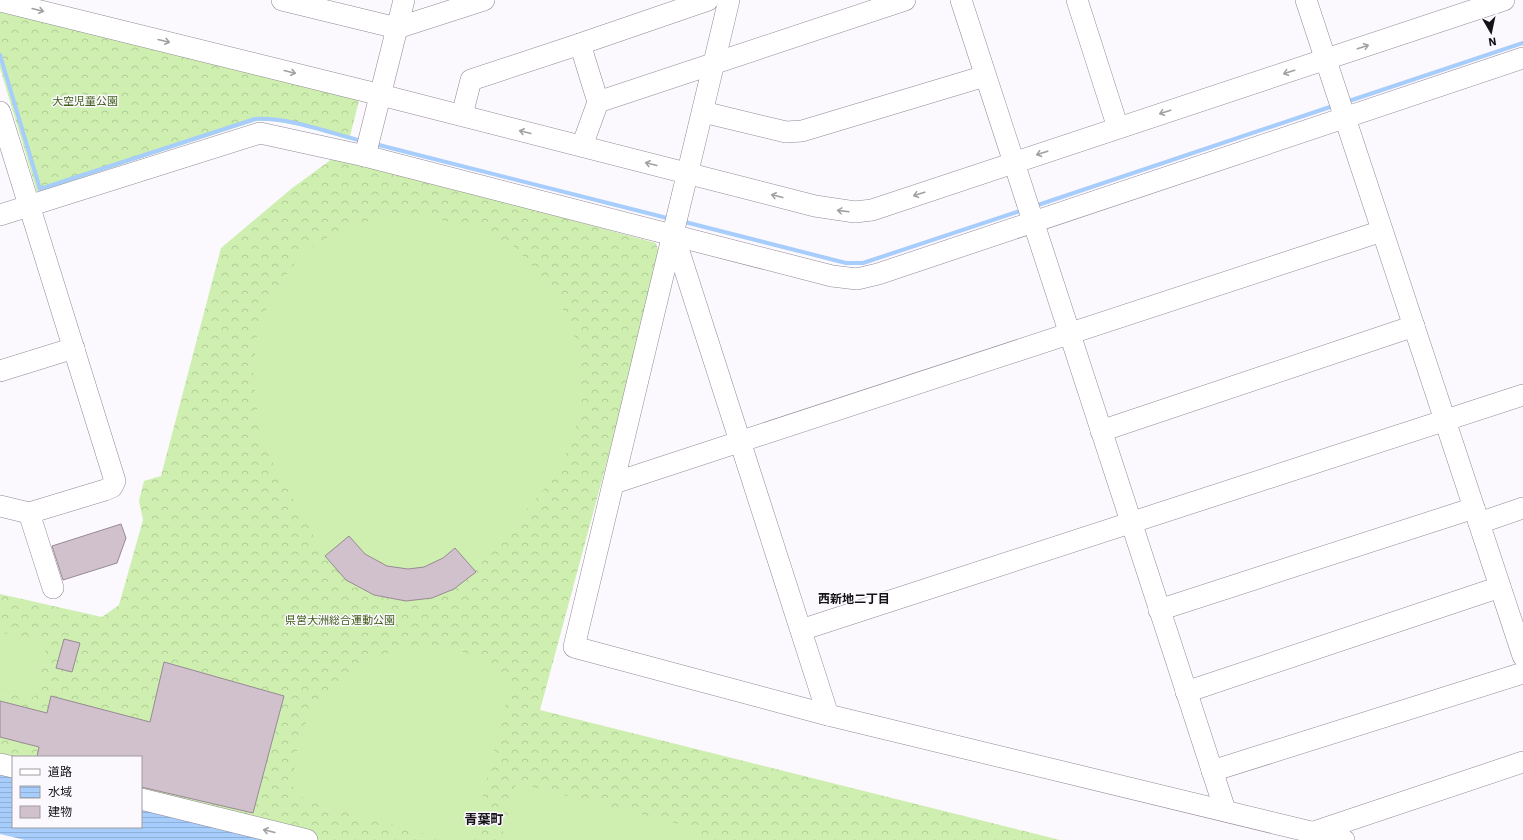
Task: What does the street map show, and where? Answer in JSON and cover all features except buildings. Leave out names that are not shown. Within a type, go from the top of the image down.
[{"type":"street","points":[[282,0],[397,28],[484,0]]},
{"type":"street","points":[[365,156],[404,0]]},
{"type":"street","points":[[462,116],[471,80],[708,0]]},
{"type":"street","points":[[730,0],[574,647],[828,715],[1344,840]]},
{"type":"street","points":[[598,102],[905,0]]},
{"type":"street","points":[[961,0],[1224,810]]},
{"type":"street","points":[[1077,0],[1118,128]]},
{"type":"street","points":[[1306,0],[1523,656]]},
{"type":"street","points":[[0,1],[381,95],[815,206],[855,212],[872,210],[1504,0]]},
{"type":"street","points":[[580,44],[598,102],[582,146]]},
{"type":"street","points":[[0,215],[260,133],[676,225],[832,276],[857,279],[878,274],[1030,213],[1342,108],[1523,58]]},
{"type":"street","points":[[703,112],[786,132],[802,131],[985,76]]},
{"type":"street","points":[[0,112],[5,144],[29,205],[115,481],[112,487],[105,490],[29,513],[0,506]]},
{"type":"street","points":[[676,225],[740,441],[828,715]]},
{"type":"street","points":[[614,483],[1382,231]]},
{"type":"street","points":[[1102,431],[1414,326]]},
{"type":"street","points":[[0,371],[74,348]]},
{"type":"street","points":[[801,630],[1523,395]]},
{"type":"street","points":[[1159,610],[1477,515],[1523,508]]},
{"type":"street","points":[[29,513],[53,588]]},
{"type":"street","points":[[1186,692],[1500,587]]},
{"type":"street","points":[[1212,771],[1523,673]]},
{"type":"street","points":[[1314,832],[1523,762]]},
{"type":"street","points":[[0,764],[12,767]]},
{"type":"street","points":[[142,799],[307,840]]},
{"type":"green space","name":"大空児童公園","points":[[0,6],[360,97],[349,140],[289,124],[256,121],[37,192],[0,68]]},
{"type":"green space","name":"県営大洲総合運動公園","points":[[336,156],[656,243],[661,261],[540,710],[1060,840],[316,840],[142,797],[142,756],[12,756],[12,757],[0,762],[0,594],[102,617],[119,605],[143,520],[139,501],[144,481],[161,476],[221,248],[291,189]]},
{"type":"green space","points":[[394,217],[436,219],[477,227],[513,246],[539,273],[558,298],[576,341],[581,377],[581,405],[572,441],[555,476],[470,577],[444,594],[414,601],[382,597],[365,591],[346,580],[325,556],[261,442],[253,375],[257,334],[267,308],[284,278],[302,254],[326,238],[362,222]]},
{"type":"green space","points":[[0,632],[47,644],[34,697],[0,689]]},
{"type":"green space","points":[[420,648],[464,652],[484,661],[512,679],[474,832],[464,840],[447,840],[304,799],[293,786],[298,745],[307,721],[320,702],[340,682],[374,659],[388,653]]},
{"type":"green space","points":[[516,783],[699,829],[696,840],[501,840]]},
{"type":"water","points":[[0,771],[12,774],[12,828],[142,828],[142,805],[273,840],[25,840],[0,834]]},
{"type":"waterway","points":[[1346,102],[1523,43]]},
{"type":"waterway","points":[[0,55],[40,189],[255,119],[282,120],[362,141]]},
{"type":"waterway","points":[[1035,206],[1336,105]]},
{"type":"waterway","points":[[375,144],[671,219]]},
{"type":"waterway","points":[[681,221],[846,263],[863,263],[1023,210]]},
{"type":"district","name":"西新地二丁目","points":[[854,599]]},
{"type":"district","name":"青葉町","points":[[484,819]]}]
